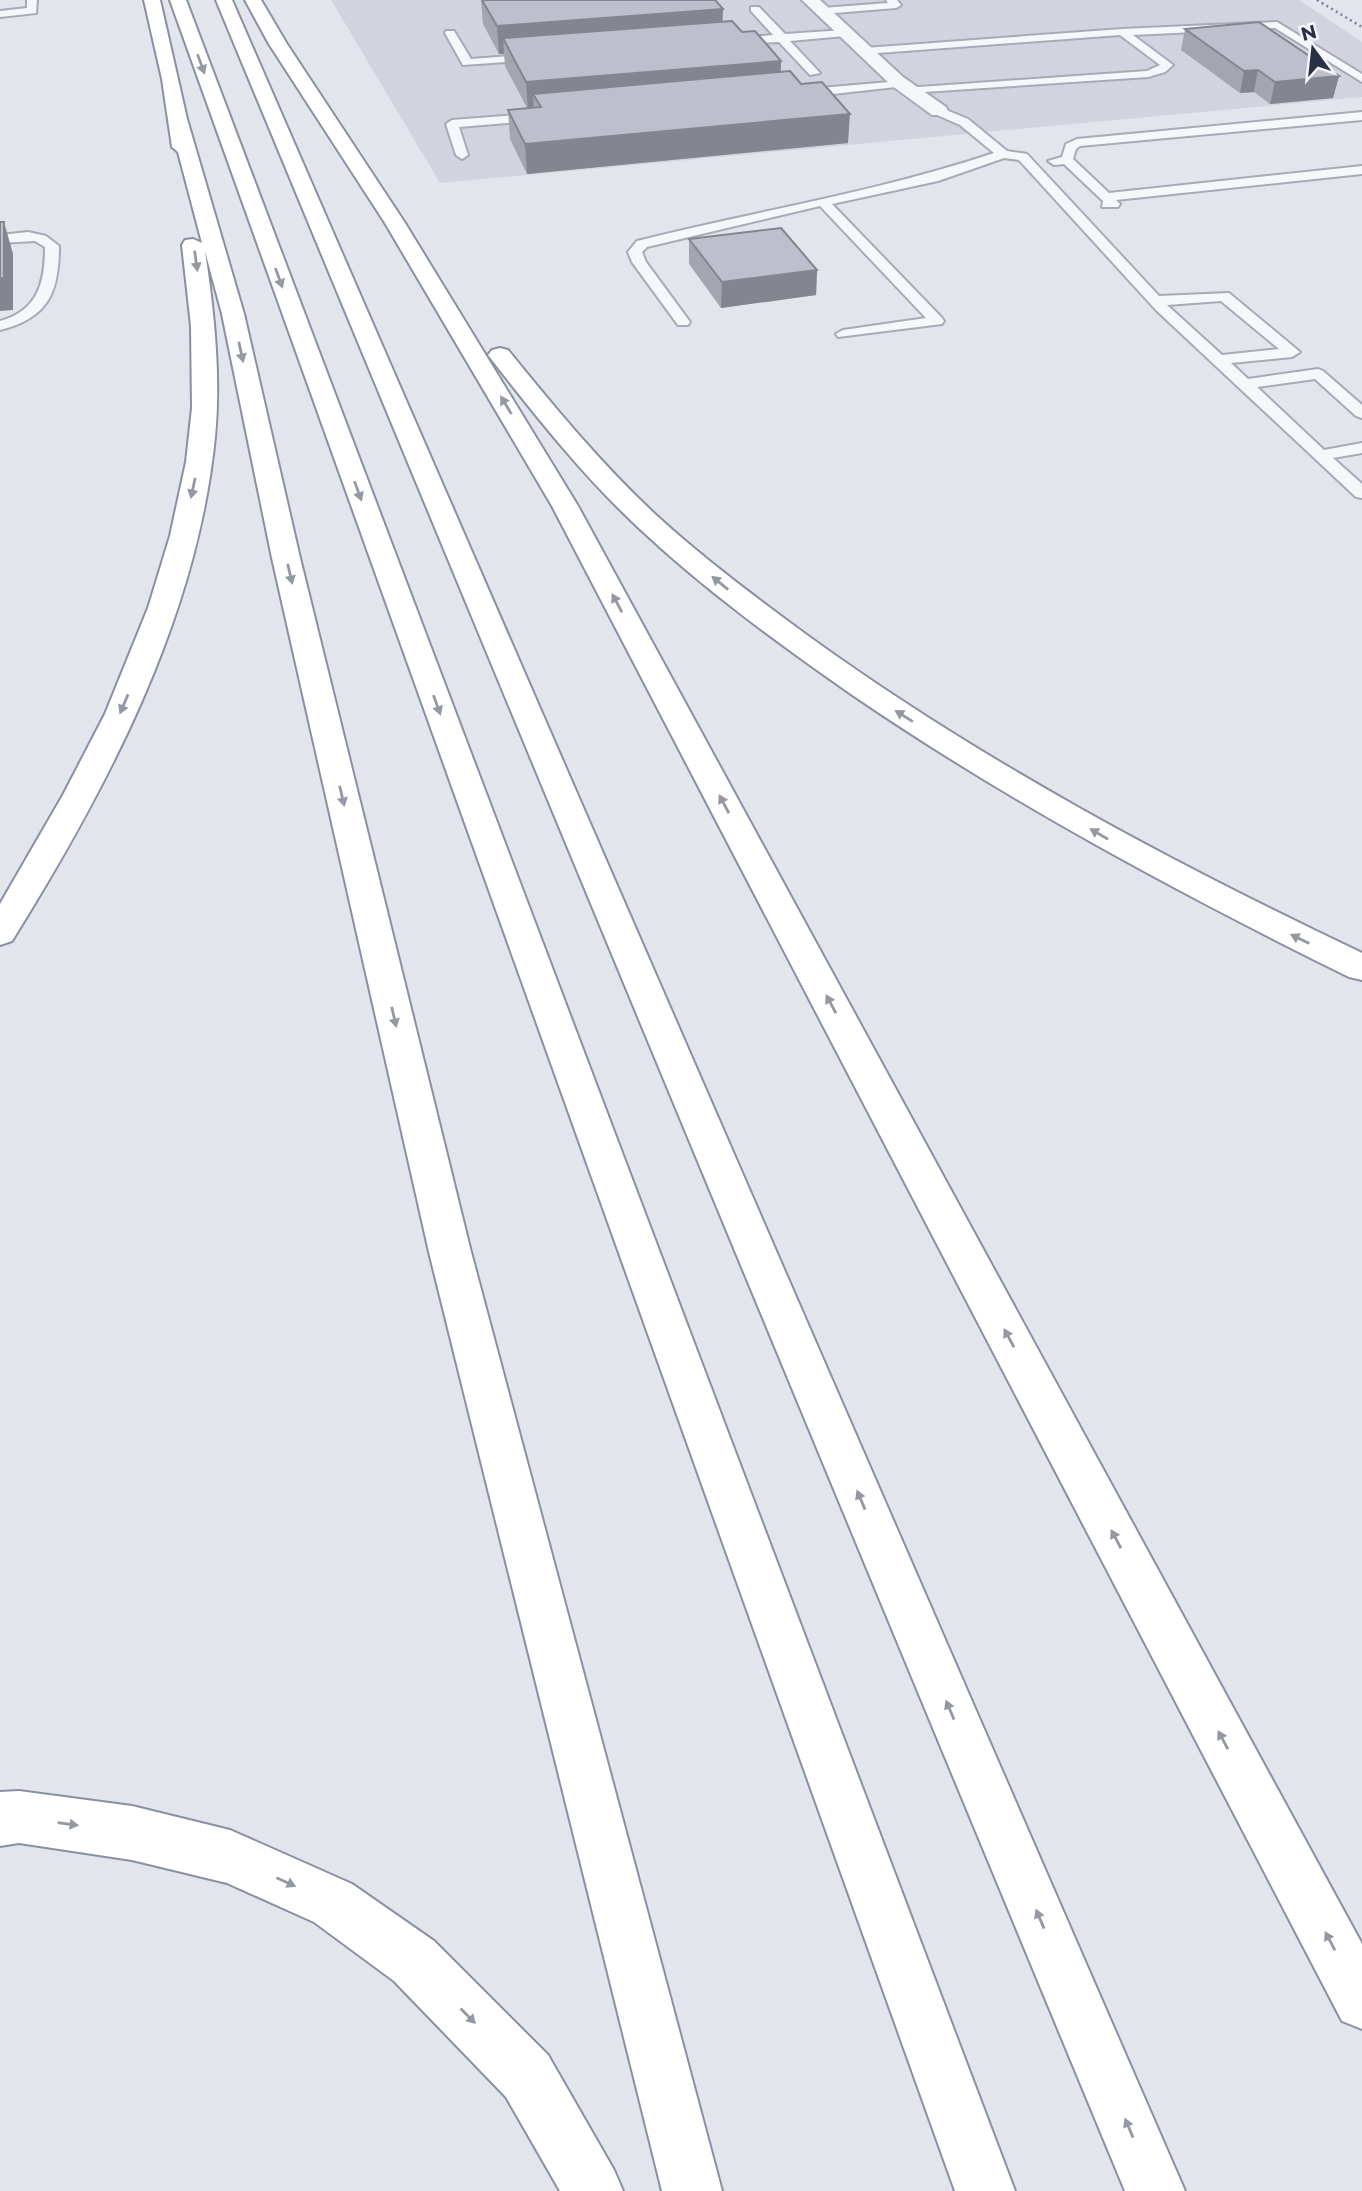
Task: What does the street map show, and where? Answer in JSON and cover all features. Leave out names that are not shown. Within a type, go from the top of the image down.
[{"type":"highway","points":[[152,0],[179,121],[233,314],[292,586],[453,1265],[692,2191]]},
{"type":"highway","points":[[178,0],[985,2191]]},
{"type":"highway","points":[[224,0],[1155,2191]]},
{"type":"highway","points":[[253,0],[278,44],[395,223],[565,506],[1362,2001]]},
{"type":"highway","points":[[0,933],[105,747],[138,672],[168,588],[184,528],[199,459],[204,388],[201,296],[179,121]]},
{"type":"highway","points":[[395,223],[586,460],[650,523],[723,585],[897,712],[1039,800],[1147,861],[1362,968]]},
{"type":"highway","points":[[0,1819],[19,1817],[132,1833],[218,1854],[333,1903],[414,1961],[527,2076],[593,2191]]},
{"type":"street","points":[[816,5],[905,87],[939,111]]},
{"type":"lane","points":[[0,14],[32,11],[32,0]]},
{"type":"lane","points":[[816,5],[896,5],[891,0]]},
{"type":"lane","points":[[755,9],[814,73]]},
{"type":"lane","points":[[865,51],[1122,32],[1277,25],[1362,79]]},
{"type":"lane","points":[[780,96],[1148,74],[1167,65],[1122,32]]},
{"type":"lane","points":[[450,33],[467,63],[549,56]]},
{"type":"lane","points":[[714,43],[845,33]]},
{"type":"lane","points":[[939,111],[964,122],[1003,154]]},
{"type":"lane","points":[[462,155],[452,124],[547,116]]},
{"type":"lane","points":[[1067,160],[1070,147],[1077,143],[1362,116]]},
{"type":"lane","points":[[683,322],[639,262],[635,252],[642,244],[933,178],[1003,154],[1023,157],[1156,302],[1362,493]]},
{"type":"lane","points":[[1028,163],[1067,160],[1113,204],[1070,207]]},
{"type":"lane","points":[[1105,197],[1362,170]]},
{"type":"lane","points":[[823,202],[937,321],[843,334]]},
{"type":"lane","points":[[0,239],[32,237],[51,243],[53,274],[36,308],[16,323],[0,326]]},
{"type":"lane","points":[[1156,302],[1224,296],[1292,352],[1219,360]]},
{"type":"lane","points":[[1245,384],[1318,374],[1362,413]]},
{"type":"lane","points":[[1321,455],[1362,448]]},
{"type":"shaded area","points":[[331,0],[1299,0],[1362,42],[1362,97],[440,183]]},
{"type":"building","points":[[482,0],[715,0],[723,9],[497,26]]},
{"type":"building","points":[[732,21],[742,32],[755,31],[781,61],[526,82],[503,38]]},
{"type":"building","points":[[1259,22],[1339,76],[1275,82],[1258,70],[1244,71],[1185,29]]},
{"type":"building","points":[[790,71],[801,84],[822,82],[850,114],[525,144],[508,110],[541,107],[533,94]]},
{"type":"building","points":[[0,222],[4,222],[4,278],[0,278]]},
{"type":"building","points":[[781,228],[817,270],[722,282],[689,239]]},
{"type":"railway","points":[[1317,0],[1362,27]]}]
